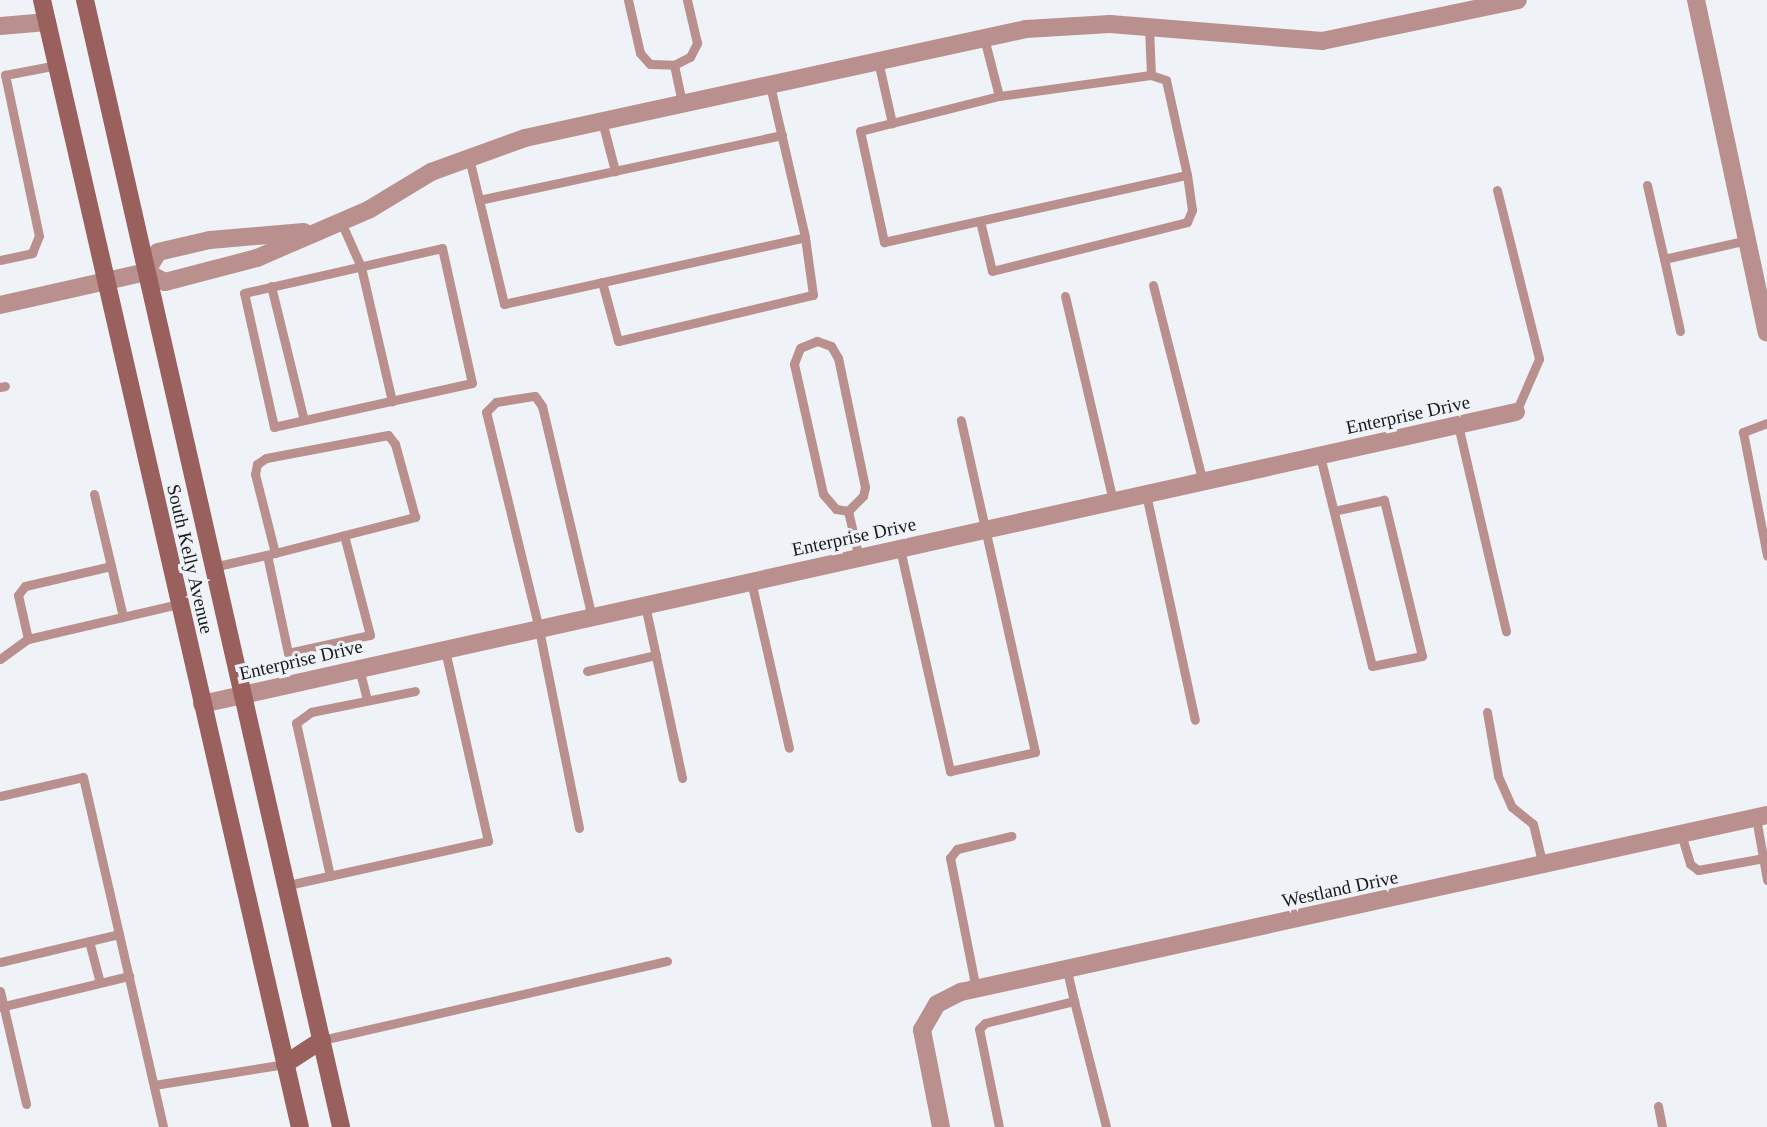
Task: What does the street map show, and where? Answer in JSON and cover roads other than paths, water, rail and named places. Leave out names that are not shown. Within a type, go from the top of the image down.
[{"type":"main road","name":"South Kelly Avenue","points":[[41,0],[103,281],[300,1127]]},
{"type":"main road","name":"South Kelly Avenue","points":[[85,0],[341,1127]]},
{"type":"main road","points":[[285,1064],[322,1040]]},
{"type":"street","points":[[0,304],[146,272],[165,282],[257,258],[334,225],[468,157],[525,138],[984,38],[1073,24],[1322,41],[1518,0]]},
{"type":"street","points":[[1696,0],[1767,333]]},
{"type":"street","points":[[0,26],[47,22]]},
{"type":"street","points":[[146,272],[158,252],[210,240],[334,225]]},
{"type":"street","name":"Enterprise Drive","points":[[202,704],[1516,412]]},
{"type":"street","name":"Westland Drive","points":[[940,1127],[922,1045],[928,1016],[947,997],[1762,816]]},
{"type":"lane","points":[[628,0],[640,52],[650,64],[674,65],[690,57],[697,43],[688,0]]},
{"type":"lane","points":[[1149,28],[1151,75]]},
{"type":"lane","points":[[984,38],[999,96]]},
{"type":"lane","points":[[878,61],[892,123]]},
{"type":"lane","points":[[0,260],[32,253],[39,236],[5,75],[57,65]]},
{"type":"lane","points":[[674,65],[682,104]]},
{"type":"lane","points":[[980,221],[992,271],[1187,222],[1192,210],[1187,175],[1166,80],[1151,75],[999,96],[860,131],[884,242],[1187,175]]},
{"type":"lane","points":[[602,282],[618,341],[813,295],[805,237],[770,85]]},
{"type":"lane","points":[[602,121],[615,171]]},
{"type":"lane","points":[[479,200],[782,135]]},
{"type":"lane","points":[[468,157],[503,304],[805,237]]},
{"type":"lane","points":[[1647,185],[1680,331]]},
{"type":"lane","points":[[1497,190],[1539,359],[1516,412]]},
{"type":"lane","points":[[334,225],[361,267],[392,401]]},
{"type":"lane","points":[[1664,259],[1747,240]]},
{"type":"lane","points":[[442,248],[472,383],[274,427],[244,293],[271,286],[442,248]]},
{"type":"lane","points":[[1153,285],[1203,482]]},
{"type":"lane","points":[[271,286],[304,421]]},
{"type":"lane","points":[[1065,296],[1114,501]]},
{"type":"lane","points":[[817,341],[831,346],[838,358],[865,487],[863,496],[848,511],[836,509],[823,495],[794,365],[800,348],[817,341]]},
{"type":"lane","points":[[579,828],[539,629],[486,412],[496,402],[535,396],[542,406],[592,617]]},
{"type":"lane","points":[[900,549],[950,771],[1035,752],[961,420]]},
{"type":"lane","points":[[1767,423],[1743,432],[1767,556]]},
{"type":"lane","points":[[1458,425],[1506,631]]},
{"type":"lane","points":[[213,567],[271,554],[344,535],[415,517],[395,444],[388,435],[293,452],[257,464],[255,474],[271,554],[288,653],[370,635],[344,535]]},
{"type":"lane","points":[[1320,456],[1372,666],[1422,656],[1384,500],[1334,511]]},
{"type":"lane","points":[[94,494],[124,617]]},
{"type":"lane","points":[[1146,494],[1195,720]]},
{"type":"lane","points":[[848,511],[859,558]]},
{"type":"lane","points":[[28,639],[18,594],[25,586],[111,566]]},
{"type":"lane","points":[[751,581],[789,748]]},
{"type":"lane","points":[[0,659],[28,639],[179,604]]},
{"type":"lane","points":[[645,605],[682,778]]},
{"type":"lane","points":[[288,885],[488,841],[445,650]]},
{"type":"lane","points":[[587,671],[656,655]]},
{"type":"lane","points":[[359,668],[367,700]]},
{"type":"lane","points":[[330,876],[296,723],[311,712],[415,691]]},
{"type":"lane","points":[[1487,712],[1498,776],[1512,807],[1533,824],[1544,866]]},
{"type":"lane","points":[[0,796],[83,777],[163,1127]]},
{"type":"lane","points":[[1762,816],[1767,880]]},
{"type":"lane","points":[[1681,834],[1690,864],[1698,870],[1764,858]]},
{"type":"lane","points":[[976,989],[950,854],[1011,836]]},
{"type":"lane","points":[[0,962],[119,934]]},
{"type":"lane","points":[[89,941],[100,983]]},
{"type":"lane","points":[[322,1040],[667,961]]},
{"type":"lane","points":[[1067,970],[1106,1127]]},
{"type":"lane","points":[[2,1006],[129,976]]},
{"type":"lane","points":[[0,990],[26,1104]]},
{"type":"lane","points":[[999,1127],[979,1029],[985,1023],[1074,1001]]},
{"type":"lane","points":[[154,1085],[285,1064]]},
{"type":"lane","points":[[1658,1106],[1662,1127]]}]
